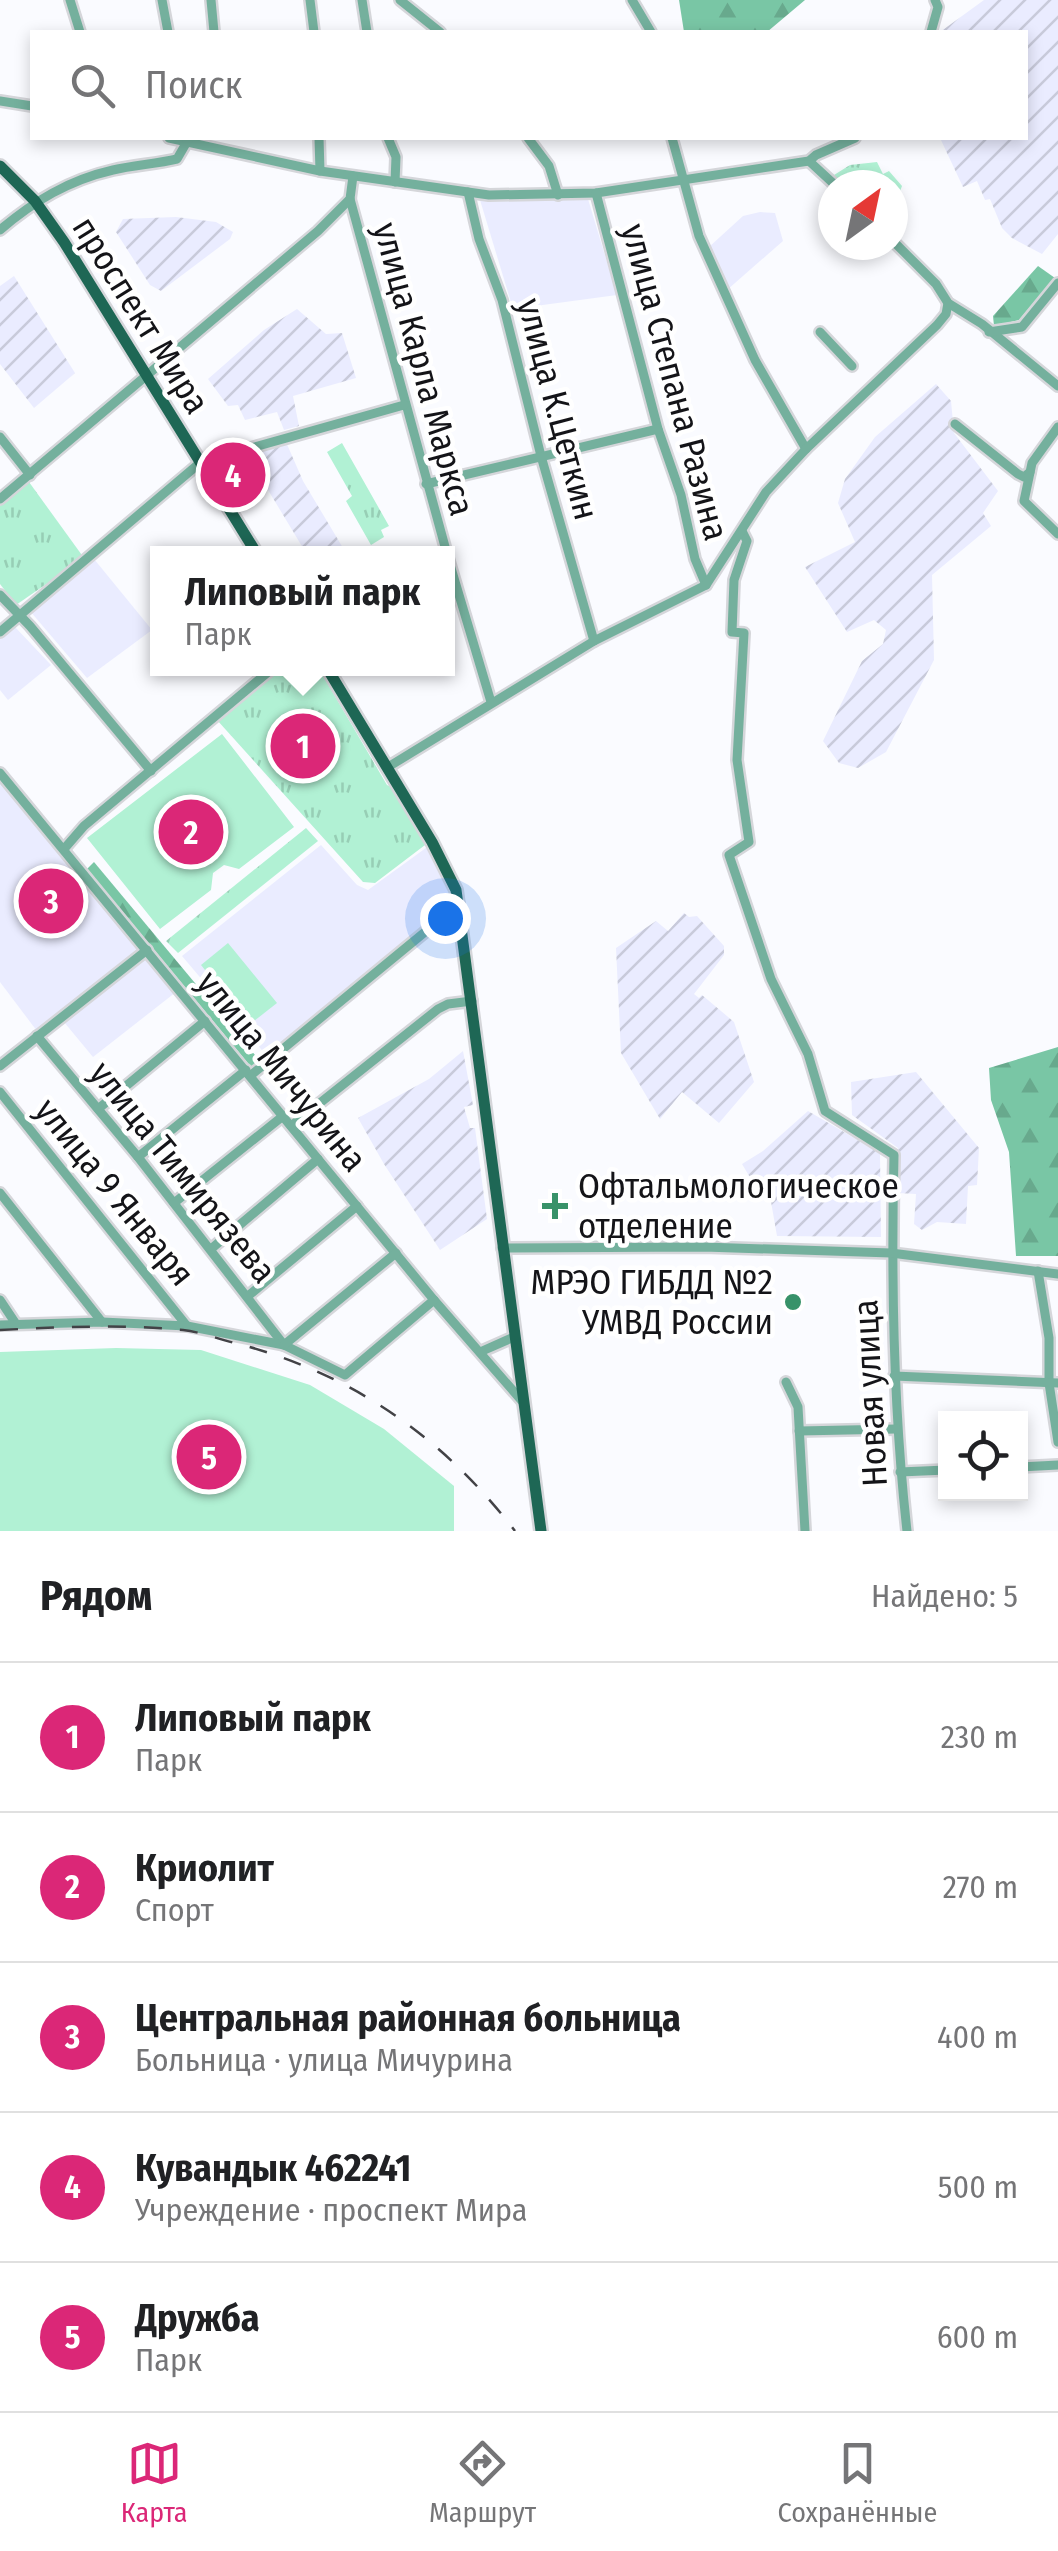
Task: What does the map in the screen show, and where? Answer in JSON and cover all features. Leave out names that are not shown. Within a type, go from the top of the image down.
[{"type":"main road","name":"проспект Мира","points":[[0,166],[35,200],[251,546]]},
{"type":"main road","points":[[332,676],[449,873],[459,904],[541,1531]]},
{"type":"street","points":[[70,0],[79,30]]},
{"type":"street","points":[[162,0],[168,30]]},
{"type":"street","points":[[211,0],[214,30]]},
{"type":"street","points":[[314,30],[310,1],[325,0]]},
{"type":"street","points":[[362,0],[367,30]]},
{"type":"street","points":[[400,0],[438,30]]},
{"type":"street","points":[[632,0],[650,30]]},
{"type":"street","points":[[932,30],[938,7],[936,0]]},
{"type":"street","points":[[2,100],[30,106]]},
{"type":"street","points":[[0,230],[35,200],[74,182],[177,159],[188,140],[352,176],[468,192],[558,195],[809,161],[850,140]]},
{"type":"street","points":[[319,140],[320,170]]},
{"type":"street","points":[[389,140],[396,157],[395,182]]},
{"type":"street","points":[[530,140],[550,166],[558,195]]},
{"type":"street","points":[[673,140],[700,236],[735,318],[766,382],[806,449]]},
{"type":"street","points":[[809,161],[819,170]]},
{"type":"street","name":"улица Карла Маркса","points":[[352,176],[350,199],[444,546]]},
{"type":"street","name":"улица К.Цеткин","points":[[468,192],[479,239],[502,300],[594,640]]},
{"type":"street","name":"улица Степана Разина","points":[[596,192],[658,430],[681,495],[695,560],[706,585]]},
{"type":"street","points":[[0,499],[318,231],[350,199]]},
{"type":"street","points":[[908,256],[936,284],[948,303],[1058,386]]},
{"type":"street","points":[[989,332],[1022,327],[1058,282]]},
{"type":"street","points":[[388,767],[594,640],[706,585],[766,492],[806,449],[938,326],[948,303]]},
{"type":"street","points":[[820,332],[852,366]]},
{"type":"street","points":[[0,632],[200,462],[404,404]]},
{"type":"street","points":[[955,424],[1018,474],[1024,477],[1030,472]]},
{"type":"street","points":[[1058,427],[1032,464],[1024,501],[1058,534]]},
{"type":"street","points":[[426,484],[658,430]]},
{"type":"street","points":[[0,438],[30,475]]},
{"type":"street","name":"улица Степана Разина","points":[[742,531],[747,541],[734,580],[732,632],[744,633],[738,760],[748,842],[730,855],[771,980],[808,1054],[825,1111],[894,1155],[892,1252]]},
{"type":"street","name":"улица Карла Маркса","points":[[455,583],[491,702]]},
{"type":"street","points":[[0,595],[151,771]]},
{"type":"street","points":[[64,850],[84,826],[264,676]]},
{"type":"street","name":"улица Мичурина","points":[[0,772],[434,1300],[523,1402]]},
{"type":"street","points":[[138,1157],[459,904]]},
{"type":"street","points":[[2,1062],[147,950]]},
{"type":"street","points":[[291,1126],[438,1009],[472,1001]]},
{"type":"street","points":[[98,1109],[206,1021]]},
{"type":"street","name":"улица Тимирязева","points":[[36,1036],[138,1157],[284,1344]]},
{"type":"street","name":"улица 9 Января","points":[[0,1092],[187,1326]]},
{"type":"street","points":[[174,1203],[283,1116]]},
{"type":"street","points":[[211,1249],[318,1159]]},
{"type":"street","points":[[0,1193],[102,1322]]},
{"type":"street","points":[[248,1296],[357,1206]]},
{"type":"street","points":[[502,1248],[704,1247],[892,1252],[1058,1274]]},
{"type":"street","name":"Новая улица","points":[[892,1252],[896,1429],[907,1531]]},
{"type":"street","points":[[284,1344],[396,1254]]},
{"type":"street","points":[[1038,1271],[1049,1338],[1058,1442]]},
{"type":"street","points":[[0,1300],[16,1324]]},
{"type":"street","points":[[0,1325],[102,1322],[187,1326],[284,1344],[344,1375],[434,1300]]},
{"type":"street","points":[[480,1352],[514,1337]]},
{"type":"street","points":[[894,1376],[1054,1383]]},
{"type":"street","points":[[786,1382],[798,1407],[805,1531]]},
{"type":"street","points":[[799,1431],[896,1429]]},
{"type":"street","points":[[1028,1467],[1058,1465]]},
{"type":"street","points":[[900,1472],[938,1470]]},
{"type":"shaded area","points":[[984,0],[1058,0],[1058,234],[1042,254],[1002,228],[990,199],[985,200],[977,181],[963,187],[941,140],[1028,140],[1028,30],[943,30]]},
{"type":"shaded area","points":[[588,199],[617,295],[513,309],[480,200]]},
{"type":"shaded area","points":[[775,213],[783,241],[727,290],[709,247],[743,216]]},
{"type":"shaded area","points":[[176,217],[216,222],[233,232],[230,239],[161,291],[150,285],[116,232],[123,219]]},
{"type":"shaded area","points":[[14,276],[75,373],[34,408],[0,364],[0,286]]},
{"type":"shaded area","points":[[297,309],[326,334],[342,333],[356,378],[293,396],[299,426],[284,430],[277,412],[245,420],[238,405],[228,406],[208,379],[264,330]]},
{"type":"shaded area","points":[[936,384],[951,401],[954,433],[998,491],[983,513],[991,526],[932,575],[934,660],[886,752],[858,768],[839,763],[823,741],[862,661],[883,644],[886,630],[874,620],[847,632],[805,567],[855,542],[838,503],[845,479],[875,437]]},
{"type":"shaded area","points":[[286,442],[303,481],[342,546],[302,546],[247,455]]},
{"type":"shaded area","points":[[94,559],[150,631],[87,678],[30,611]]},
{"type":"shaded area","points":[[14,626],[51,665],[8,700],[0,690],[0,637]]},
{"type":"shaded area","points":[[0,778],[143,950],[37,1031],[0,982]]},
{"type":"shaded area","points":[[321,845],[357,885],[368,890],[430,845],[455,903],[266,1055],[182,956]]},
{"type":"shaded area","points":[[684,913],[697,916],[724,946],[724,955],[694,994],[699,998],[702,995],[734,1022],[754,1082],[719,1123],[682,1092],[660,1119],[621,1053],[616,948],[656,921],[668,931]]},
{"type":"shaded area","points":[[147,956],[176,992],[93,1057],[64,1022]]},
{"type":"shaded area","points":[[463,1051],[473,1105],[464,1107],[470,1128],[475,1128],[487,1219],[440,1250],[358,1118],[429,1079]]},
{"type":"shaded area","points":[[916,1072],[979,1148],[977,1185],[968,1186],[966,1224],[937,1222],[922,1230],[914,1224],[916,1194],[898,1193],[898,1148],[852,1115],[851,1082]]},
{"type":"shaded area","points":[[808,1111],[880,1153],[881,1237],[777,1236],[770,1196],[760,1194],[742,1164],[763,1151]]},
{"type":"green space","points":[[679,0],[805,0],[769,30],[684,30]]},
{"type":"green space","points":[[877,162],[881,170],[842,170],[850,165]]},
{"type":"green space","points":[[1038,266],[1055,278],[1019,320],[994,326],[993,316]]},
{"type":"green space","points":[[342,443],[389,526],[381,530],[384,537],[371,545],[346,501],[352,496],[327,452]]},
{"type":"green space","points":[[29,482],[84,558],[16,605],[0,584],[0,506]]},
{"type":"green space","points":[[268,676],[323,676],[387,785],[398,790],[429,842],[375,883],[363,882],[217,720]]},
{"type":"green space","points":[[222,734],[294,827],[239,869],[224,865],[213,873],[211,890],[160,929],[87,838]]},
{"type":"green space","points":[[306,828],[318,841],[178,953],[166,941]]},
{"type":"green space","points":[[94,862],[260,1061],[252,1068],[87,869]]},
{"type":"green space","points":[[228,943],[277,1003],[249,1025],[201,965]]},
{"type":"green space","points":[[1058,1047],[1058,1256],[1016,1256],[1009,1152],[991,1100],[989,1068]]},
{"type":"green space","points":[[201,1350],[310,1385],[384,1429],[454,1486],[454,1531],[0,1531],[0,1352]]},
{"type":"railway","points":[[0,1330],[183,1330],[277,1356],[317,1372],[391,1413],[457,1466],[515,1531]]},
{"type":"place","name":"Кувандык 462241","points":[[233,475]]},
{"type":"place","name":"Липовый парк","points":[[303,746]]},
{"type":"place","name":"Криолит","points":[[191,832]]},
{"type":"place","name":"Центральная районная больница","points":[[51,901]]},
{"type":"place","name":"Офтальмологическое отделение","points":[[555,1206]]},
{"type":"place","name":"МРЭО ГИБДД №2 УМВД России","points":[[793,1302]]},
{"type":"place","name":"Дружба","points":[[209,1457]]}]
